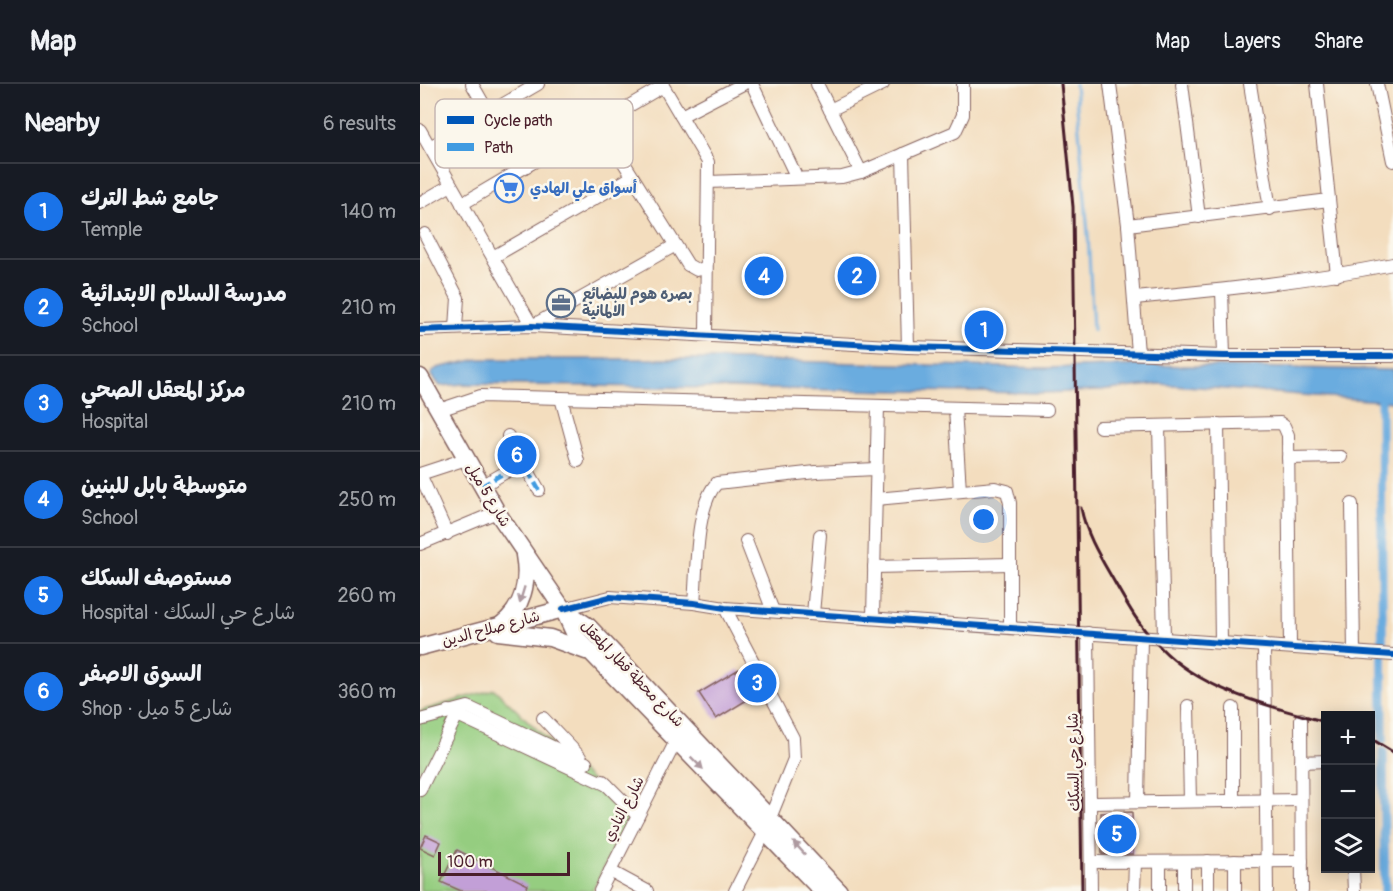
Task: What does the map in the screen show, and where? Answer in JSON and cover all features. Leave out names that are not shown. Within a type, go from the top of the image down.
[{"type":"main road","name":"شارع 5 ميل","points":[[420,377],[430,403],[497,512],[562,609]]},
{"type":"main road","points":[[498,627],[514,613],[522,596],[526,577],[524,554]]},
{"type":"main road","name":"شارع صلاح الدين","points":[[420,647],[562,609]]},
{"type":"main road","name":"شارع محطة قطار المعقل","points":[[562,609],[576,637],[676,741],[839,891]]},
{"type":"main road","name":"شارع محطة قطار المعقل","points":[[562,609],[588,626],[768,825],[822,891]]},
{"type":"main road","points":[[479,632],[550,638],[571,644],[595,656]]},
{"type":"street","points":[[472,84],[481,99]]},
{"type":"street","points":[[511,99],[538,84]]},
{"type":"street","points":[[681,116],[727,88],[743,84]]},
{"type":"street","points":[[752,84],[797,178]]},
{"type":"street","points":[[817,84],[861,172]]},
{"type":"street","points":[[830,110],[883,84]]},
{"type":"street","points":[[708,182],[828,178],[861,172],[955,132],[959,128],[963,115],[963,84]]},
{"type":"street","points":[[1110,84],[1136,298],[1138,353]]},
{"type":"street","points":[[1182,84],[1199,217]]},
{"type":"street","points":[[1250,84],[1270,209]]},
{"type":"street","points":[[1317,84],[1337,275]]},
{"type":"street","points":[[1377,84],[1387,105],[1393,161]]},
{"type":"street","points":[[633,102],[662,85],[708,162],[706,333]]},
{"type":"street","points":[[423,139],[435,159]]},
{"type":"street","points":[[903,154],[908,347]]},
{"type":"street","points":[[441,168],[532,326]]},
{"type":"street","points":[[462,204],[523,168]]},
{"type":"street","points":[[626,168],[688,265],[697,270],[705,268]]},
{"type":"street","points":[[493,257],[632,177]]},
{"type":"street","points":[[420,202],[451,185]]},
{"type":"street","points":[[1128,225],[1329,200]]},
{"type":"street","points":[[425,234],[458,298],[456,328]]},
{"type":"street","points":[[532,326],[674,246]]},
{"type":"street","points":[[1136,298],[1222,290],[1337,275],[1393,264]]},
{"type":"street","points":[[1222,290],[1224,356]]},
{"type":"street","points":[[420,330],[532,326],[706,333],[908,347],[1224,356],[1393,356]]},
{"type":"street","points":[[430,403],[481,396],[1047,410]]},
{"type":"street","points":[[561,398],[578,461]]},
{"type":"street","points":[[873,617],[878,406]]},
{"type":"street","points":[[955,408],[960,491]]},
{"type":"street","points":[[1100,427],[1280,423],[1287,430],[1290,647]]},
{"type":"street","points":[[1218,424],[1221,642]]},
{"type":"street","points":[[1159,426],[1164,637]]},
{"type":"street","points":[[508,436],[539,490]]},
{"type":"street","points":[[1288,458],[1341,457]]},
{"type":"street","points":[[447,534],[420,474],[466,459]]},
{"type":"street","points":[[483,486],[523,462]]},
{"type":"street","points":[[694,603],[703,514],[709,492],[717,483],[816,472],[875,469]]},
{"type":"street","points":[[876,499],[995,488],[1007,491],[1010,497],[1010,627]]},
{"type":"street","points":[[1352,504],[1359,653]]},
{"type":"street","points":[[420,544],[497,512]]},
{"type":"street","points":[[813,614],[820,535]]},
{"type":"street","points":[[746,541],[773,611]]},
{"type":"street","points":[[874,567],[1010,564]]},
{"type":"street","points":[[562,609],[610,597],[694,603],[725,608],[1164,637],[1390,655]]},
{"type":"street","points":[[725,608],[793,738],[794,759],[768,825],[735,891]]},
{"type":"street","name":"شارع حي السكك","points":[[1088,633],[1091,891]]},
{"type":"street","points":[[1138,802],[1141,637]]},
{"type":"street","points":[[1264,645],[1267,891]]},
{"type":"street","points":[[1188,706],[1190,801]]},
{"type":"street","points":[[420,720],[470,707],[586,763]]},
{"type":"street","points":[[1233,708],[1233,801]]},
{"type":"street","points":[[453,713],[607,785]]},
{"type":"street","points":[[420,790],[453,713]]},
{"type":"street","points":[[543,718],[638,816]]},
{"type":"street","points":[[1301,719],[1302,891]]},
{"type":"street","name":"شارع النادي","points":[[600,891],[676,741]]},
{"type":"street","points":[[1301,762],[1321,761]]},
{"type":"street","points":[[1090,803],[1301,800]]},
{"type":"street","points":[[1208,861],[1208,891]]},
{"type":"street","points":[[1235,861],[1235,891]]},
{"type":"street","points":[[1090,862],[1302,861]]},
{"type":"street","points":[[1134,891],[1135,862]]},
{"type":"street","points":[[1160,862],[1160,891]]},
{"type":"street","points":[[1184,862],[1185,891]]},
{"type":"street","points":[[610,871],[647,891]]},
{"type":"street","points":[[1353,873],[1354,891]]},
{"type":"green space","points":[[494,689],[630,817],[592,891],[420,891],[420,711]]},
{"type":"water","points":[[479,359],[711,359],[1046,368],[1144,365],[1393,370],[1393,402],[1160,384],[1099,391],[1039,393],[464,384],[440,386],[431,374],[437,368]]},
{"type":"building","points":[[739,669],[755,695],[716,719],[699,693]]},
{"type":"building","points":[[1132,812],[1133,854],[1102,854],[1101,813]]},
{"type":"building","points":[[426,835],[441,842],[435,855],[420,848]]},
{"type":"building","points":[[457,850],[528,885],[525,891],[461,891],[441,882]]},
{"type":"waterway","points":[[1075,84],[1088,234],[1093,330]]},
{"type":"waterway","points":[[1381,401],[1383,739]]},
{"type":"waterway","points":[[1383,752],[1385,891]]},
{"type":"railway","points":[[1061,84],[1073,207],[1082,891]]},
{"type":"railway","points":[[1081,508],[1095,547],[1130,609],[1153,640],[1177,662],[1196,675],[1237,695],[1321,721]]},
{"type":"railway","points":[[1375,741],[1393,752]]},
{"type":"marked path","points":[[508,436],[539,490]]},
{"type":"marked path","points":[[482,486],[523,462]]},
{"type":"cycle path","points":[[420,330],[532,326],[908,347],[1224,356],[1393,356]]},
{"type":"cycle path","points":[[563,609],[610,597],[694,603],[725,608],[1393,655]]},
{"type":"place","name":"أسواق علي الهادي","points":[[509,188]]},
{"type":"place","name":"متوسطة بابل للبنين","points":[[764,276]]},
{"type":"place","name":"مدرسة السلام الابتدائية","points":[[857,276]]},
{"type":"place","name":"بصره هوم للبضائع الالمانية","points":[[561,303]]},
{"type":"place","name":"جامع شط الترك","points":[[984,330]]},
{"type":"place","name":"السوق الاصفر","points":[[517,455]]},
{"type":"place","name":"مركز المعقل الصحي","points":[[757,683]]},
{"type":"place","name":"مستوصف السكك","points":[[1117,834]]}]
